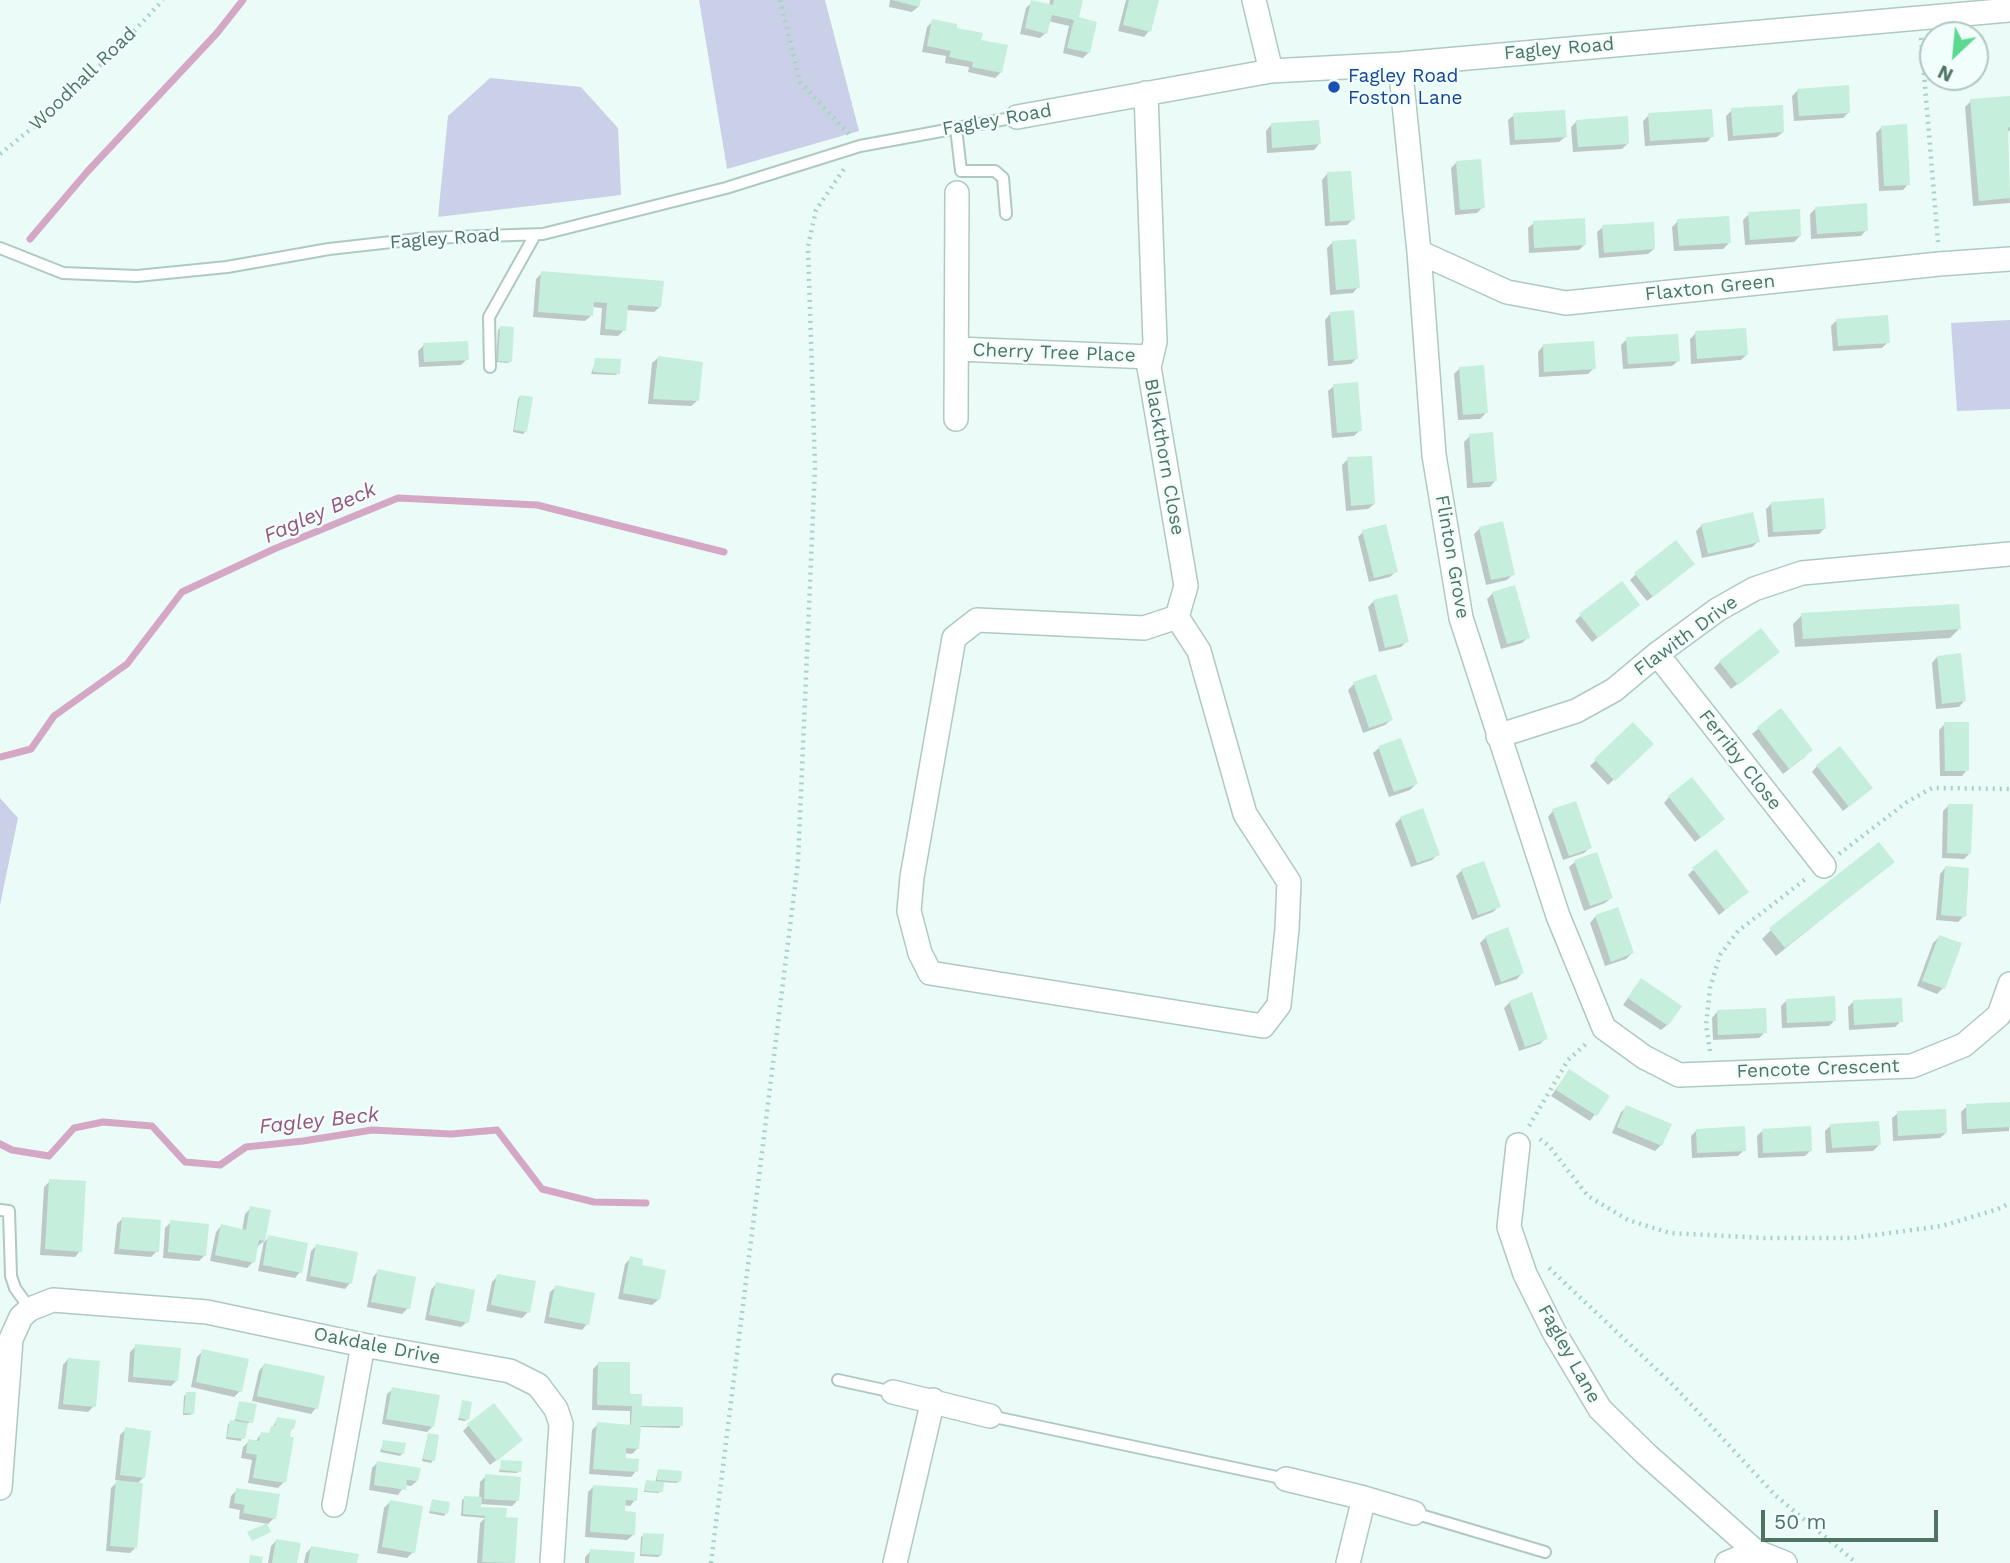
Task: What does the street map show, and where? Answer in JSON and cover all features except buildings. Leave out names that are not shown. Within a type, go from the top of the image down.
[{"type":"street","points":[[1254,0],[1270,71]]},
{"type":"street","name":"Fagley Road","points":[[1017,117],[1270,71],[1400,64],[2010,9]]},
{"type":"street","name":"Flinton Grove","points":[[1400,64],[1419,252],[1434,455],[1461,618],[1558,916],[1604,1028]]},
{"type":"street","name":"Blackthorn Close","points":[[1146,93],[1155,342],[1149,368],[1186,586],[1177,617]]},
{"type":"street","name":"Cherry Tree Place","points":[[956,419],[957,193]]},
{"type":"street","name":"Flaxton Green","points":[[1419,252],[1507,292],[1566,303],[2010,259]]},
{"type":"street","name":"Cherry Tree Place","points":[[957,349],[1151,357]]},
{"type":"street","name":"Flawith Drive","points":[[1498,736],[1576,711],[1614,690],[1717,610],[1754,589],[1802,573],[2010,554]]},
{"type":"street","points":[[1177,617],[1199,651],[1245,814],[1289,882],[1279,1005],[1263,1026],[930,973],[920,954],[909,911],[912,877],[954,638],[977,620],[1144,628],[1177,617]]},
{"type":"street","name":"Ferriby Close","points":[[1657,654],[1824,866]]},
{"type":"street","name":"Fencote Crescent","points":[[1604,1028],[1644,1057],[1679,1075],[1912,1066],[1964,1045],[2004,1021],[2010,984]]},
{"type":"street","name":"Fagley Lane","points":[[1522,1138],[1509,1227],[1525,1274],[1554,1332],[1600,1409],[1646,1454],[1755,1551],[1785,1563]]},
{"type":"street","name":"Oakdale Drive","points":[[30,1309],[53,1300],[207,1312],[363,1345],[510,1371],[538,1385],[548,1396],[561,1424],[552,1563]]},
{"type":"street","points":[[0,1488],[3,1379],[14,1328],[30,1309]]},
{"type":"street","points":[[334,1505],[363,1345]]},
{"type":"street","points":[[893,1392],[990,1416]]},
{"type":"street","points":[[895,1563],[933,1400]]},
{"type":"street","points":[[1286,1479],[1415,1513]]},
{"type":"street","points":[[1348,1563],[1364,1498]]},
{"type":"street","points":[[1727,1563],[1755,1551]]},
{"type":"lane","name":"Fagley Road","points":[[0,248],[63,274],[138,276],[227,267],[329,249],[427,238],[535,235],[613,218],[726,188],[860,146],[1017,117]]},
{"type":"lane","points":[[956,128],[961,171],[995,171],[1003,178],[1006,214]]},
{"type":"lane","points":[[490,367],[489,317],[535,235]]},
{"type":"lane","points":[[0,1210],[9,1211],[11,1276],[15,1288],[30,1309]]},
{"type":"lane","points":[[838,1380],[893,1392]]},
{"type":"lane","points":[[990,1416],[1286,1479]]},
{"type":"lane","points":[[1415,1513],[1545,1552]]},
{"type":"path","name":"Woodhall Road","points":[[0,154],[53,111],[163,0]]},
{"type":"path","points":[[711,1563],[799,862],[815,468],[808,246],[816,210],[860,146],[800,82],[780,0]]},
{"type":"path","points":[[1919,18],[1939,264]]},
{"type":"path","points":[[1713,1073],[1706,1025],[1710,988],[1720,955],[1738,931],[1907,802],[1933,788],[2010,789]]},
{"type":"path","points":[[1604,1028],[1568,1060],[1522,1138],[1549,1146],[1588,1196],[1628,1220],[1670,1233],[1765,1238],[1852,1238],[1942,1226],[2010,1203]]},
{"type":"path","points":[[1545,1264],[1674,1385],[1776,1496],[1853,1560],[1853,1563]]},
{"type":"shaded area","points":[[699,0],[825,0],[859,131],[727,169]]},
{"type":"shaded area","points":[[490,78],[581,87],[618,128],[621,195],[438,217],[448,116]]},
{"type":"shaded area","points":[[2010,320],[2010,409],[1957,411],[1951,323]]},
{"type":"shaded area","points":[[0,798],[18,818],[0,905]]},
{"type":"waterway","name":"Fagley Beck","points":[[30,239],[87,172],[217,33],[243,0]]},
{"type":"waterway","name":"Fagley Beck","points":[[0,757],[31,749],[54,716],[127,664],[182,592],[274,549],[398,498],[537,505],[724,552]]},
{"type":"waterway","name":"Fagley Beck","points":[[0,1144],[12,1150],[49,1156],[74,1128],[103,1122],[152,1126],[185,1162],[220,1165],[246,1147],[372,1130],[451,1134],[497,1130],[542,1189],[594,1202],[646,1203]]},
{"type":"place","name":"Fagley Road Foston Lane","points":[[1334,87]]}]
